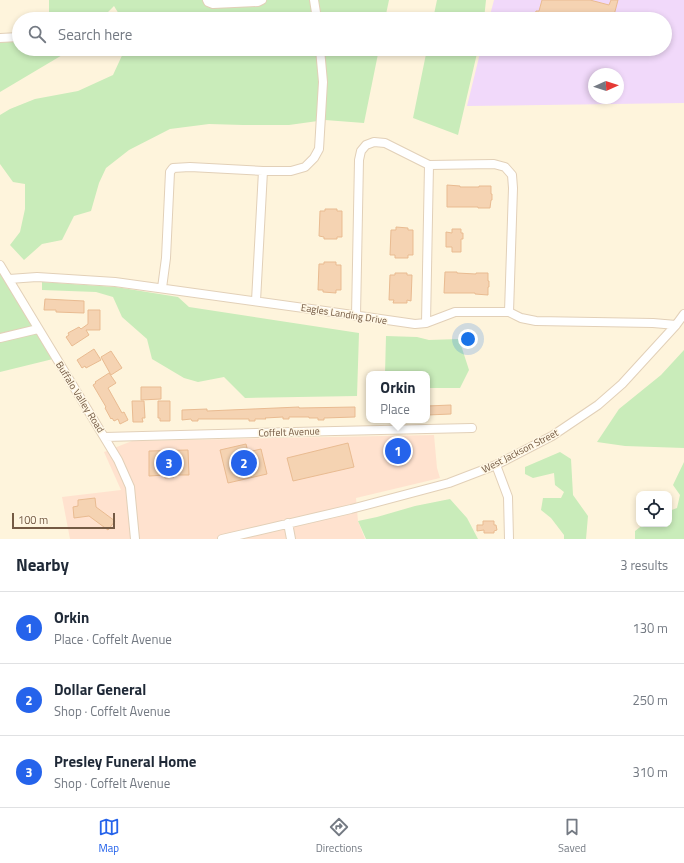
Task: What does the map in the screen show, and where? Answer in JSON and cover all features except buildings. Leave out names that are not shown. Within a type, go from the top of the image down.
[{"type":"street","points":[[207,0],[213,4],[258,2],[262,0]]},
{"type":"street","points":[[314,0],[316,12]]},
{"type":"street","points":[[0,38],[12,37]]},
{"type":"street","points":[[162,288],[166,258],[170,172],[173,168],[190,166],[262,171],[291,171],[305,167],[314,158],[319,149],[323,82],[321,56]]},
{"type":"street","points":[[356,316],[358,160],[361,150],[366,145],[374,142],[385,143],[429,165],[494,164],[505,167],[512,175],[513,188],[509,312]]},
{"type":"street","points":[[426,323],[429,165]]},
{"type":"street","points":[[256,301],[262,171]]},
{"type":"street","name":"Buffalo Valley Road","points":[[0,265],[118,460],[130,487],[135,539]]},
{"type":"street","name":"Eagles Landing Drive","points":[[9,279],[37,277],[115,282],[415,324],[426,323],[455,312],[509,312],[521,318],[536,321],[653,323],[676,325]]},
{"type":"street","name":"West Jackson Street","points":[[222,539],[351,509],[449,483],[496,465],[552,436],[598,405],[622,384],[676,325],[684,314]]},
{"type":"street","points":[[0,338],[38,329]]},
{"type":"street","name":"Coffelt Avenue","points":[[105,437],[472,428]]},
{"type":"street","points":[[496,465],[508,497],[509,539]]},
{"type":"street","points":[[288,523],[292,539]]},
{"type":"shaded area","points":[[494,0],[684,0],[684,103],[624,104],[624,68],[588,68],[588,104],[612,104],[467,106],[479,56],[672,56],[672,12],[491,12]]},
{"type":"shaded area","points":[[434,435],[437,468],[440,478],[356,498],[358,521],[365,539],[70,539],[62,497],[121,490],[104,452],[132,441]]},
{"type":"green space","points":[[49,0],[389,0],[386,12],[118,12],[114,6],[108,12],[49,12]]},
{"type":"green space","points":[[437,0],[486,0],[485,12],[434,12]]},
{"type":"green space","points":[[12,37],[12,56],[61,56],[0,92],[0,43]]},
{"type":"green space","points":[[122,56],[378,56],[364,123],[325,120],[289,125],[209,124],[170,129],[129,150],[106,168],[99,183],[91,211],[74,216],[62,240],[42,244],[24,260],[10,245],[20,232],[25,209],[25,184],[13,182],[0,164],[0,115],[10,109],[35,99],[78,91],[113,75]]},
{"type":"green space","points":[[426,56],[476,56],[458,135],[413,118]]},
{"type":"green space","points":[[0,270],[53,359],[0,372]]},
{"type":"green space","points":[[42,282],[116,287],[178,297],[189,307],[359,333],[357,396],[245,398],[224,377],[198,382],[184,378],[152,359],[147,339],[122,317],[113,297],[96,292],[42,290]]},
{"type":"green space","points":[[386,336],[417,337],[429,340],[459,339],[469,370],[460,388],[430,388],[430,371],[385,371]]},
{"type":"green space","points":[[684,350],[684,448],[625,446],[597,442],[619,409],[661,375]]},
{"type":"green space","points":[[560,452],[571,459],[573,495],[588,516],[586,539],[564,539],[564,535],[551,518],[541,510],[543,498],[561,498],[564,492],[555,485],[554,473],[533,478],[525,474],[525,467]]},
{"type":"green space","points":[[684,462],[684,539],[635,539],[635,531],[640,527],[672,527],[672,510],[677,508],[680,495],[673,485]]},
{"type":"green space","points":[[450,499],[467,518],[478,539],[366,539],[358,521],[415,506]]},
{"type":"place","name":"Orkin","points":[[398,451]]},
{"type":"place","name":"Presley Funeral Home","points":[[169,463]]},
{"type":"place","name":"Dollar General","points":[[244,463]]}]
